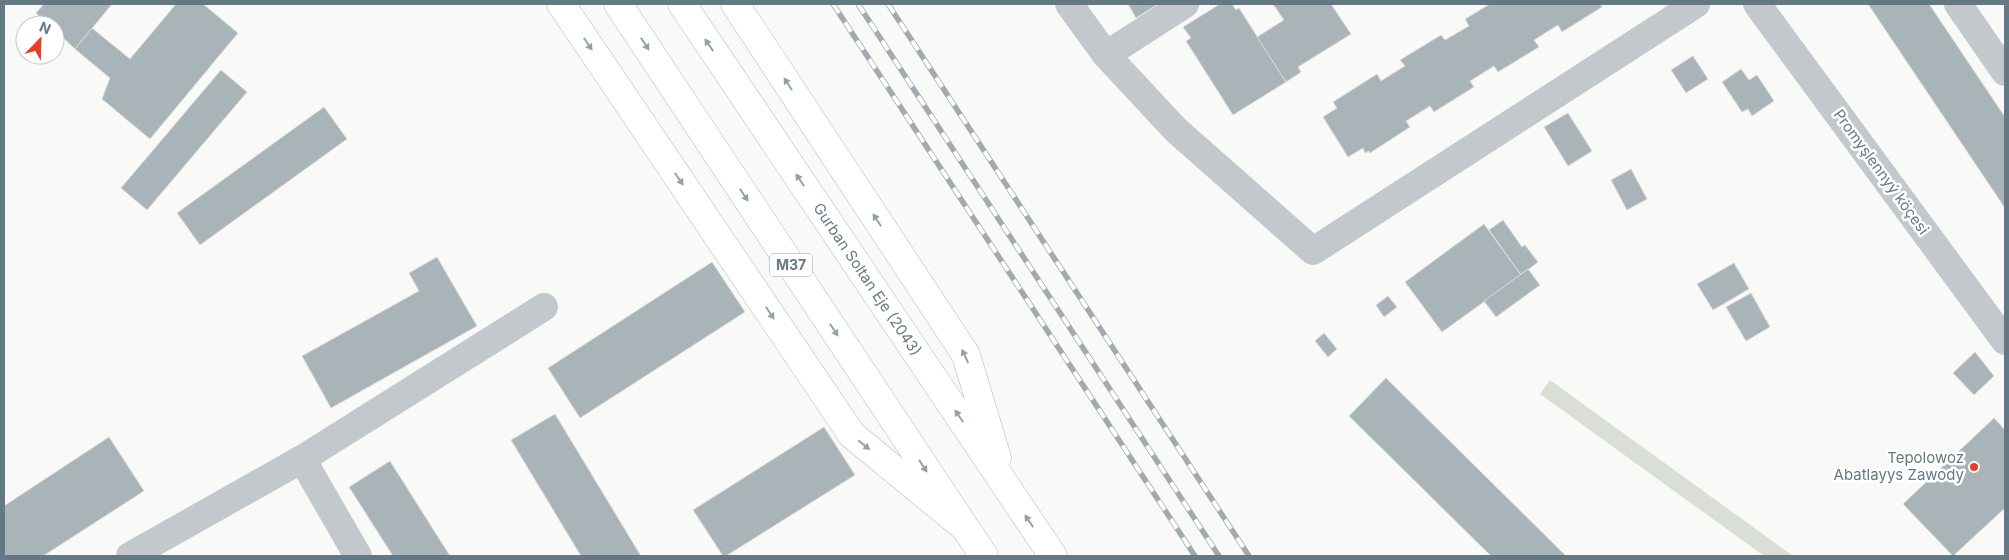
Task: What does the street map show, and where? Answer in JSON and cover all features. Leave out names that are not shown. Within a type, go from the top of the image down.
[{"type":"highway","points":[[561,4],[852,435],[963,526]]},
{"type":"highway","name":"M37","points":[[618,4],[984,556]]},
{"type":"highway","name":"Gurban Soltan Eje (2043)","points":[[682,4],[1053,556]]},
{"type":"highway","points":[[735,4],[966,355],[1006,486]]},
{"type":"street","points":[[1069,4],[1106,55],[1176,130],[1313,251],[1696,4]]},
{"type":"street","points":[[1106,55],[1185,4]]},
{"type":"street","name":"Promyşlennyý köçesi","points":[[1757,4],[2005,341]]},
{"type":"street","points":[[1958,4],[2005,72]]},
{"type":"street","points":[[130,556],[302,459],[544,306]]},
{"type":"street","points":[[302,459],[358,556]]},
{"type":"shaded area","points":[[1550,380],[1793,556],[1764,556],[1540,394]]},
{"type":"building","points":[[44,4],[112,4],[75,49],[65,40],[65,15],[38,15],[36,13]]},
{"type":"building","points":[[176,4],[203,4],[238,33],[150,139],[102,99],[110,78],[75,49],[92,28],[130,59]]},
{"type":"building","points":[[1128,4],[1158,4],[1136,18]]},
{"type":"building","points":[[1220,4],[1232,4],[1236,10],[1239,8],[1286,82],[1233,115],[1186,41],[1191,38],[1183,27]]},
{"type":"building","points":[[1273,4],[1331,4],[1351,34],[1298,67],[1301,72],[1286,82],[1257,37],[1284,20]]},
{"type":"building","points":[[1490,4],[1600,4],[1602,7],[1562,32],[1558,25],[1534,40],[1539,47],[1498,72],[1494,66],[1470,81],[1474,87],[1434,112],[1430,106],[1406,121],[1410,127],[1370,153],[1369,151],[1365,153],[1363,148],[1348,157],[1323,117],[1337,108],[1333,102],[1377,74],[1381,81],[1405,66],[1400,60],[1441,35],[1445,40],[1469,26],[1465,19]]},
{"type":"building","points":[[1868,4],[1929,4],[2005,117],[2005,208]]},
{"type":"building","points":[[1693,56],[1708,79],[1686,93],[1671,70]]},
{"type":"building","points":[[1741,69],[1749,80],[1757,75],[1774,101],[1752,116],[1748,109],[1742,112],[1722,82]]},
{"type":"building","points":[[221,70],[247,92],[147,210],[121,188]]},
{"type":"building","points":[[324,107],[347,139],[200,245],[177,213]]},
{"type":"building","points":[[1568,113],[1592,151],[1568,166],[1544,127]]},
{"type":"building","points":[[1631,169],[1647,199],[1627,210],[1611,180]]},
{"type":"building","points":[[1503,220],[1522,247],[1525,245],[1538,262],[1521,275],[1489,230]]},
{"type":"building","points":[[1484,224],[1521,275],[1442,332],[1405,282]]},
{"type":"building","points":[[437,257],[477,326],[331,408],[302,356],[419,291],[409,273]]},
{"type":"building","points":[[712,262],[745,312],[580,418],[548,368]]},
{"type":"building","points":[[1734,263],[1749,289],[1713,310],[1697,284]]},
{"type":"building","points":[[1528,269],[1540,285],[1496,317],[1484,301]]},
{"type":"building","points":[[1751,293],[1770,327],[1746,341],[1726,307]]},
{"type":"building","points":[[1388,296],[1397,307],[1384,317],[1376,305]]},
{"type":"building","points":[[1324,333],[1337,349],[1328,357],[1315,341]]},
{"type":"building","points":[[1975,352],[1994,376],[1974,395],[1953,373]]},
{"type":"building","points":[[1386,378],[1566,556],[1491,556],[1349,416]]},
{"type":"building","points":[[555,414],[641,556],[581,556],[511,440]]},
{"type":"building","name":"Tepolowoz Abatlayys Zawody","points":[[1994,418],[2005,430],[2005,508],[1953,556],[1903,504]]},
{"type":"building","points":[[824,427],[855,475],[726,556],[723,556],[693,510]]},
{"type":"building","points":[[109,437],[144,491],[43,556],[4,556],[4,506]]},
{"type":"building","points":[[390,461],[450,556],[393,556],[349,487]]},
{"type":"railway","points":[[833,4],[1195,556]]},
{"type":"railway","points":[[858,4],[1219,556]]},
{"type":"railway","points":[[888,4],[1249,556]]},
{"type":"place","name":"Tepolowoz Abatlayys Zawody","points":[[1974,467]]}]
